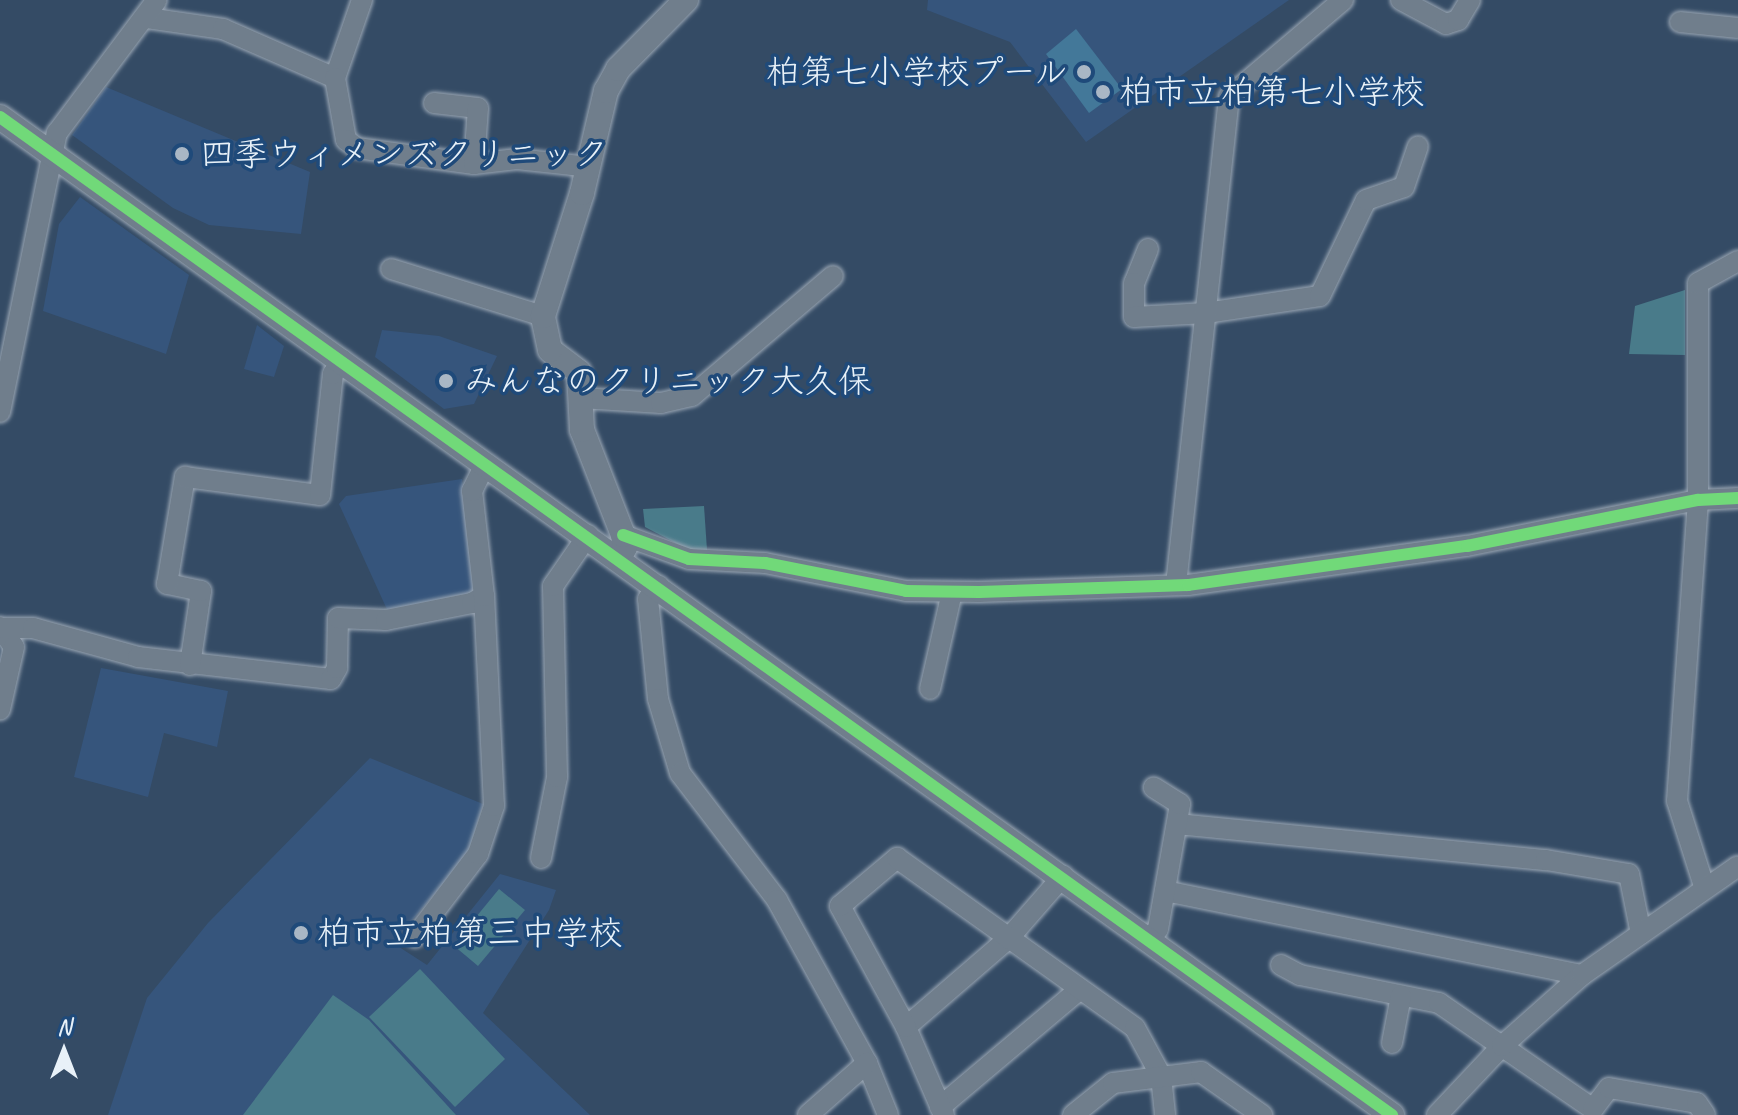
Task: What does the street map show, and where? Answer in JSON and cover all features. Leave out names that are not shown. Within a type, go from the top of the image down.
[{"type":"street","points":[[362,0],[335,78],[346,140],[357,148],[474,164],[517,159],[589,167]]},
{"type":"street","points":[[686,0],[618,69],[598,114],[589,167],[543,316],[550,350],[579,372],[588,452],[610,493],[621,546],[659,586],[1392,1115]]},
{"type":"street","points":[[1176,585],[1229,97],[1343,0]]},
{"type":"street","points":[[1401,0],[1446,24],[1458,20],[1470,0]]},
{"type":"street","points":[[0,412],[51,152],[67,116],[152,9],[223,29],[335,78]]},
{"type":"street","points":[[1680,22],[1738,28]]},
{"type":"street","points":[[434,103],[478,108],[474,164]]},
{"type":"street","points":[[0,117],[485,464],[588,535],[621,546],[689,559],[765,563],[906,591],[1176,585],[1467,546],[1698,500],[1738,498]]},
{"type":"street","points":[[1148,249],[1134,283],[1134,317],[1206,313],[1320,296],[1366,200],[1404,187],[1418,146]]},
{"type":"street","points":[[1704,886],[1677,801],[1698,500],[1698,283],[1738,261]]},
{"type":"street","points":[[391,269],[543,316]]},
{"type":"street","points":[[581,398],[661,403],[692,396],[833,276]]},
{"type":"street","points":[[190,665],[201,591],[167,584],[185,477],[320,495],[333,374],[342,360]]},
{"type":"street","points":[[415,937],[478,854],[494,806],[484,596],[472,491],[485,464]]},
{"type":"street","points":[[541,858],[557,777],[553,586],[588,535]]},
{"type":"street","points":[[659,586],[648,599],[658,699],[680,773],[777,900],[867,1063],[888,1115]]},
{"type":"street","points":[[930,689],[952,592]]},
{"type":"street","points":[[1,628],[33,628],[138,657],[331,679],[337,668],[338,618],[386,620],[472,603],[484,596]]},
{"type":"street","points":[[0,709],[14,647],[1,628]]},
{"type":"street","points":[[1149,939],[1158,929],[1180,804],[1154,788]]},
{"type":"street","points":[[1177,824],[1546,860],[1629,874],[1641,934]]},
{"type":"street","points":[[1079,990],[942,1111],[906,1027],[840,906],[897,858],[1135,1028],[1161,1076],[1165,1115]]},
{"type":"street","points":[[1437,1115],[1502,1046],[1582,975],[1704,886],[1738,866]]},
{"type":"street","points":[[906,1027],[1008,939],[1063,876]]},
{"type":"street","points":[[1165,891],[1582,975]]},
{"type":"street","points":[[1281,965],[1300,975],[1439,1003],[1591,1112],[1609,1088],[1697,1103],[1705,1115]]},
{"type":"street","points":[[1392,1043],[1401,996]]},
{"type":"street","points":[[808,1115],[867,1063]]},
{"type":"street","points":[[1073,1115],[1113,1083],[1201,1072],[1262,1115]]},
{"type":"shaded area","name":"柏市立柏第七小学校","points":[[928,0],[1289,0],[1086,142],[1010,42],[927,10]]},
{"type":"shaded area","name":"柏第七小学校プール","points":[[1076,29],[1122,89],[1089,113],[1046,54]]},
{"type":"shaded area","name":"四季ウィメンズクリニック","points":[[106,87],[310,172],[301,234],[209,225],[173,208],[72,135]]},
{"type":"shaded area","points":[[80,197],[189,275],[166,354],[43,311],[59,224]]},
{"type":"shaded area","points":[[1685,290],[1685,355],[1629,354],[1635,306]]},
{"type":"shaded area","points":[[257,325],[284,346],[274,377],[244,369]]},
{"type":"shaded area","name":"みんなのクリニック大久保","points":[[382,330],[439,336],[497,356],[474,404],[444,409],[375,357]]},
{"type":"shaded area","points":[[462,479],[475,588],[467,597],[390,616],[339,504],[346,496]]},
{"type":"shaded area","points":[[704,506],[707,550],[691,551],[645,527],[643,509]]},
{"type":"shaded area","points":[[101,668],[228,691],[217,747],[164,733],[148,797],[74,777]]},
{"type":"shaded area","name":"柏市立柏第三中学校","points":[[370,758],[483,804],[468,854],[393,943],[427,965],[500,874],[556,890],[549,910],[483,1013],[590,1115],[108,1115],[147,998],[208,923]]},
{"type":"shaded area","points":[[499,889],[525,910],[478,966],[453,945]]},
{"type":"shaded area","points":[[420,969],[505,1059],[455,1107],[369,1017]]},
{"type":"shaded area","points":[[333,995],[369,1020],[456,1115],[243,1115]]},
{"type":"cycle path","points":[[0,117],[1392,1115]]},
{"type":"cycle path","points":[[623,535],[689,559],[765,563],[906,591],[979,592],[1188,585],[1467,546],[1698,500],[1738,498]]},
{"type":"place","name":"柏第七小学校プール","points":[[1084,72]]},
{"type":"place","name":"柏市立柏第七小学校","points":[[1103,92]]},
{"type":"place","name":"四季ウィメンズクリニック","points":[[182,154]]},
{"type":"place","name":"みんなのクリニック大久保","points":[[446,381]]},
{"type":"place","name":"柏市立柏第三中学校","points":[[301,933]]}]
